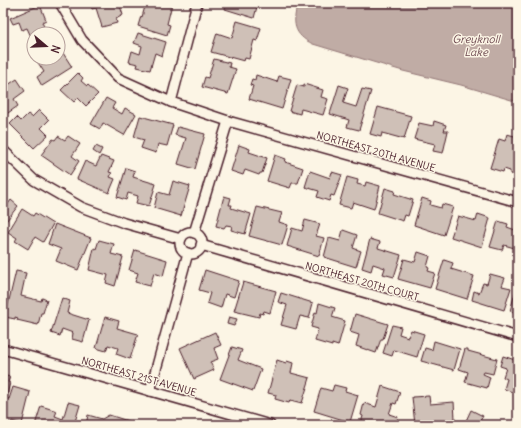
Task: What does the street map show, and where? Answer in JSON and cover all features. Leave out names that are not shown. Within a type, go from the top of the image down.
[{"type":"street","name":"NORTHEAST 20TH AVENUE","points":[[60,3],[82,40],[118,78],[171,102],[228,121],[518,202]]},
{"type":"street","points":[[171,102],[197,3]]},
{"type":"street","points":[[194,233],[228,121]]},
{"type":"street","points":[[3,150],[34,180],[81,207],[124,224],[181,239]]},
{"type":"street","points":[[191,232],[194,233],[199,236],[201,245],[198,251],[188,253],[182,249],[180,243],[181,239],[185,234],[191,232]]},
{"type":"street","name":"NORTHEAST 20TH COURT","points":[[201,245],[518,337]]},
{"type":"street","points":[[150,391],[188,253]]},
{"type":"street","name":"NORTHEAST 21ST AVENUE","points":[[3,349],[270,425]]},
{"type":"water","name":"Greyknoll Lake","points":[[298,3],[518,3],[518,102],[461,85],[403,71],[313,44],[301,36],[296,27],[295,16]]},
{"type":"building","points":[[90,3],[119,3],[123,15],[116,19],[117,23],[102,27],[96,8],[92,9]]},
{"type":"building","points":[[146,3],[154,5],[154,3],[172,4],[167,24],[170,25],[167,35],[138,26]]},
{"type":"building","points":[[226,3],[258,3],[254,18],[225,9]]},
{"type":"building","points":[[40,5],[46,20],[42,22],[44,26],[26,26],[26,28],[22,30],[19,22],[13,24],[10,18]]},
{"type":"building","points":[[237,21],[261,28],[257,41],[254,40],[249,59],[245,58],[244,61],[211,52],[217,33],[232,38]]},
{"type":"building","points":[[138,33],[166,42],[162,56],[155,53],[150,70],[137,67],[138,64],[129,62],[132,51],[140,54],[142,46],[134,43]]},
{"type":"building","points":[[66,58],[72,67],[42,86],[37,77],[44,72],[40,66],[66,66]]},
{"type":"building","points":[[214,59],[230,63],[229,67],[236,69],[228,94],[202,87],[205,77],[208,78]]},
{"type":"building","points":[[78,73],[83,78],[81,81],[98,94],[86,106],[78,98],[74,102],[61,90]]},
{"type":"building","points":[[256,75],[277,82],[279,76],[291,79],[282,109],[249,99],[253,86],[250,85],[252,79],[255,80]]},
{"type":"building","points":[[3,77],[8,85],[17,79],[25,91],[14,99],[18,106],[5,115],[3,112]]},
{"type":"building","points":[[304,84],[323,90],[321,97],[328,99],[323,115],[301,109],[300,114],[289,111],[297,85],[304,87]]},
{"type":"building","points":[[339,85],[348,88],[343,103],[356,107],[362,89],[371,91],[359,130],[347,127],[349,120],[330,114]]},
{"type":"building","points":[[106,98],[115,103],[112,108],[122,114],[125,108],[136,114],[124,135],[103,123],[100,129],[91,124]]},
{"type":"building","points":[[378,107],[411,116],[404,139],[382,133],[381,137],[370,134]]},
{"type":"building","points":[[39,110],[49,120],[41,128],[48,135],[34,148],[10,124],[17,117],[21,121],[28,114],[32,117]]},
{"type":"building","points":[[140,116],[173,125],[167,146],[158,144],[156,153],[141,148],[144,140],[134,137]]},
{"type":"building","points":[[434,121],[446,125],[444,131],[448,131],[443,153],[433,151],[435,144],[414,139],[419,123],[433,126]]},
{"type":"building","points":[[178,127],[205,134],[195,169],[178,164],[186,138],[175,135]]},
{"type":"building","points":[[507,134],[518,137],[518,176],[510,174],[510,171],[504,169],[503,172],[490,168],[499,139],[505,141]]},
{"type":"building","points":[[58,136],[65,140],[68,136],[80,144],[72,156],[79,161],[70,175],[41,155],[53,139],[55,140]]},
{"type":"building","points":[[239,145],[250,149],[249,152],[267,158],[262,173],[259,175],[245,170],[243,175],[231,171]]},
{"type":"building","points":[[96,146],[102,149],[99,155],[93,151]]},
{"type":"building","points":[[275,155],[286,159],[285,162],[303,168],[298,183],[292,183],[290,188],[267,181]]},
{"type":"building","points":[[101,156],[114,161],[109,172],[112,173],[110,177],[115,179],[109,193],[77,179],[85,161],[96,166]]},
{"type":"building","points":[[126,168],[135,171],[133,177],[156,184],[149,206],[136,203],[138,196],[128,193],[126,200],[117,197]]},
{"type":"building","points":[[310,171],[330,178],[332,172],[342,175],[334,196],[331,195],[329,201],[317,197],[319,191],[305,187]]},
{"type":"building","points":[[347,177],[358,180],[357,184],[365,186],[366,182],[380,186],[374,209],[353,202],[351,208],[339,205]]},
{"type":"building","points":[[173,181],[190,186],[181,216],[154,208],[158,192],[169,195]]},
{"type":"building","points":[[385,188],[395,191],[394,194],[413,200],[408,216],[405,215],[403,221],[378,213]]},
{"type":"building","points":[[224,196],[231,198],[229,205],[232,205],[231,208],[251,214],[245,234],[231,230],[232,226],[226,225],[224,228],[216,226]]},
{"type":"building","points":[[422,198],[431,201],[430,205],[441,208],[442,204],[453,207],[444,235],[414,225]]},
{"type":"building","points":[[3,200],[8,204],[11,200],[18,206],[3,225]]},
{"type":"building","points":[[257,207],[282,213],[279,222],[288,225],[282,245],[249,236]]},
{"type":"building","points":[[22,209],[33,216],[35,213],[53,224],[43,242],[35,237],[28,249],[15,241],[17,238],[8,232]]},
{"type":"building","points":[[478,214],[490,218],[482,247],[451,237],[458,216],[476,221]]},
{"type":"building","points":[[305,220],[320,224],[316,236],[324,238],[319,256],[287,246],[292,228],[302,231]]},
{"type":"building","points":[[498,221],[508,224],[507,227],[518,231],[518,249],[504,245],[502,250],[490,247]]},
{"type":"building","points":[[55,224],[91,238],[78,270],[56,261],[61,249],[48,244]]},
{"type":"building","points":[[343,230],[357,235],[353,248],[361,251],[356,267],[324,257],[329,238],[340,241]]},
{"type":"building","points":[[370,239],[380,242],[378,248],[401,255],[394,277],[383,274],[385,268],[373,264],[371,271],[362,268]]},
{"type":"building","points":[[99,240],[114,244],[111,254],[123,257],[115,286],[106,283],[108,275],[89,270],[94,248],[96,249]]},
{"type":"building","points":[[135,250],[167,260],[163,276],[154,273],[150,286],[135,282],[138,273],[129,270]]},
{"type":"building","points":[[418,252],[430,256],[427,267],[429,268],[428,271],[435,273],[430,288],[398,279],[404,259],[415,262]]},
{"type":"building","points":[[444,260],[453,263],[451,269],[474,276],[467,299],[435,289]]},
{"type":"building","points":[[205,270],[239,281],[234,297],[225,294],[221,308],[207,303],[210,293],[199,290]]},
{"type":"building","points":[[16,271],[26,273],[21,296],[41,301],[42,298],[47,300],[43,313],[41,313],[38,325],[17,320],[18,318],[15,317],[15,319],[5,317]]},
{"type":"building","points":[[490,274],[505,278],[502,286],[511,288],[504,310],[472,300],[474,291],[479,293],[483,283],[487,284]]},
{"type":"building","points":[[243,282],[276,291],[270,313],[264,311],[263,314],[260,313],[259,317],[234,311]]},
{"type":"building","points":[[281,293],[313,303],[309,318],[300,316],[296,329],[281,325],[287,305],[278,302]]},
{"type":"building","points":[[515,293],[518,294],[518,314],[510,311]]},
{"type":"building","points":[[62,298],[70,301],[67,313],[89,320],[83,342],[72,339],[73,333],[62,329],[60,336],[51,333]]},
{"type":"building","points":[[319,303],[335,308],[332,317],[345,321],[338,346],[332,344],[332,346],[315,341],[318,329],[311,327],[315,312],[317,313]]},
{"type":"building","points":[[355,314],[388,324],[376,353],[356,346],[359,335],[350,332]]},
{"type":"building","points":[[105,317],[119,321],[117,328],[138,334],[130,359],[116,354],[118,348],[108,345],[106,351],[96,348]]},
{"type":"building","points":[[229,317],[237,319],[234,326],[227,324]]},
{"type":"building","points":[[392,325],[401,327],[399,334],[408,337],[411,330],[424,334],[417,357],[394,350],[392,356],[383,353]]},
{"type":"building","points":[[215,332],[221,345],[214,348],[218,359],[210,362],[214,370],[194,379],[180,348]]},
{"type":"building","points":[[434,341],[460,349],[454,370],[421,361],[425,348],[432,350]]},
{"type":"building","points":[[232,347],[242,350],[238,360],[261,369],[253,391],[220,379]]},
{"type":"building","points":[[465,349],[497,359],[493,374],[484,372],[483,374],[490,377],[487,388],[465,382],[468,372],[459,369]]},
{"type":"building","points":[[503,356],[518,361],[518,394],[504,389],[507,379],[503,377],[506,368],[500,366]]},
{"type":"building","points":[[277,360],[286,363],[287,361],[293,363],[291,373],[310,378],[302,403],[290,400],[289,403],[275,399],[276,395],[268,393]]},
{"type":"building","points":[[3,375],[10,377],[6,398],[9,399],[13,387],[30,392],[22,424],[12,421],[11,425],[3,425]]},
{"type":"building","points":[[334,385],[346,388],[345,391],[358,395],[350,422],[314,411],[321,388],[332,391]]},
{"type":"building","points":[[382,386],[400,392],[396,404],[393,403],[389,414],[398,417],[395,425],[367,425],[361,423],[364,403],[376,407]]},
{"type":"building","points":[[429,396],[430,404],[454,402],[455,419],[451,420],[451,425],[415,425],[412,397]]},
{"type":"building","points":[[68,402],[80,405],[74,425],[35,425],[41,406],[57,411],[55,416],[63,419]]},
{"type":"building","points":[[471,410],[483,416],[480,421],[489,425],[464,425]]},
{"type":"building","points":[[88,415],[102,419],[109,415],[128,421],[127,425],[86,425]]}]
